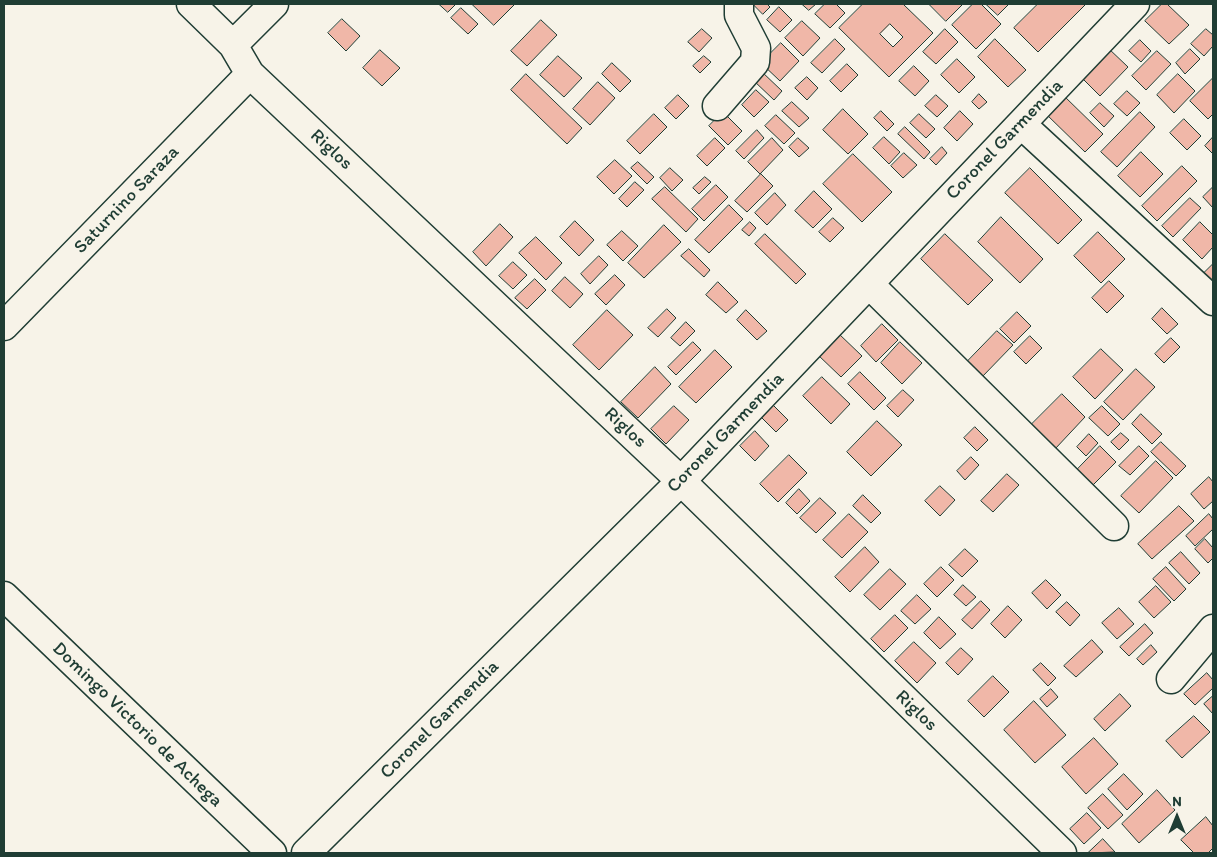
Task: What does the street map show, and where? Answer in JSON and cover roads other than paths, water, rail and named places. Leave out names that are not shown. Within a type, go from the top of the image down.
[{"type":"street","name":"Riglos","points":[[191,4],[234,45],[250,74],[681,480],[1062,853]]},
{"type":"street","points":[[234,45],[274,4]]},
{"type":"street","points":[[717,106],[755,62],[756,48],[739,15],[739,4]]},
{"type":"street","name":"Coronel Garmendia","points":[[306,853],[681,480],[1136,4]]},
{"type":"street","name":"Saturnino Saraza","points":[[4,326],[250,74]]},
{"type":"street","points":[[1021,124],[1213,301]]},
{"type":"street","points":[[869,284],[1114,526]]},
{"type":"street","name":"Domingo Victorio de Achega","points":[[4,596],[272,853]]},
{"type":"street","points":[[1171,679],[1213,630]]}]
